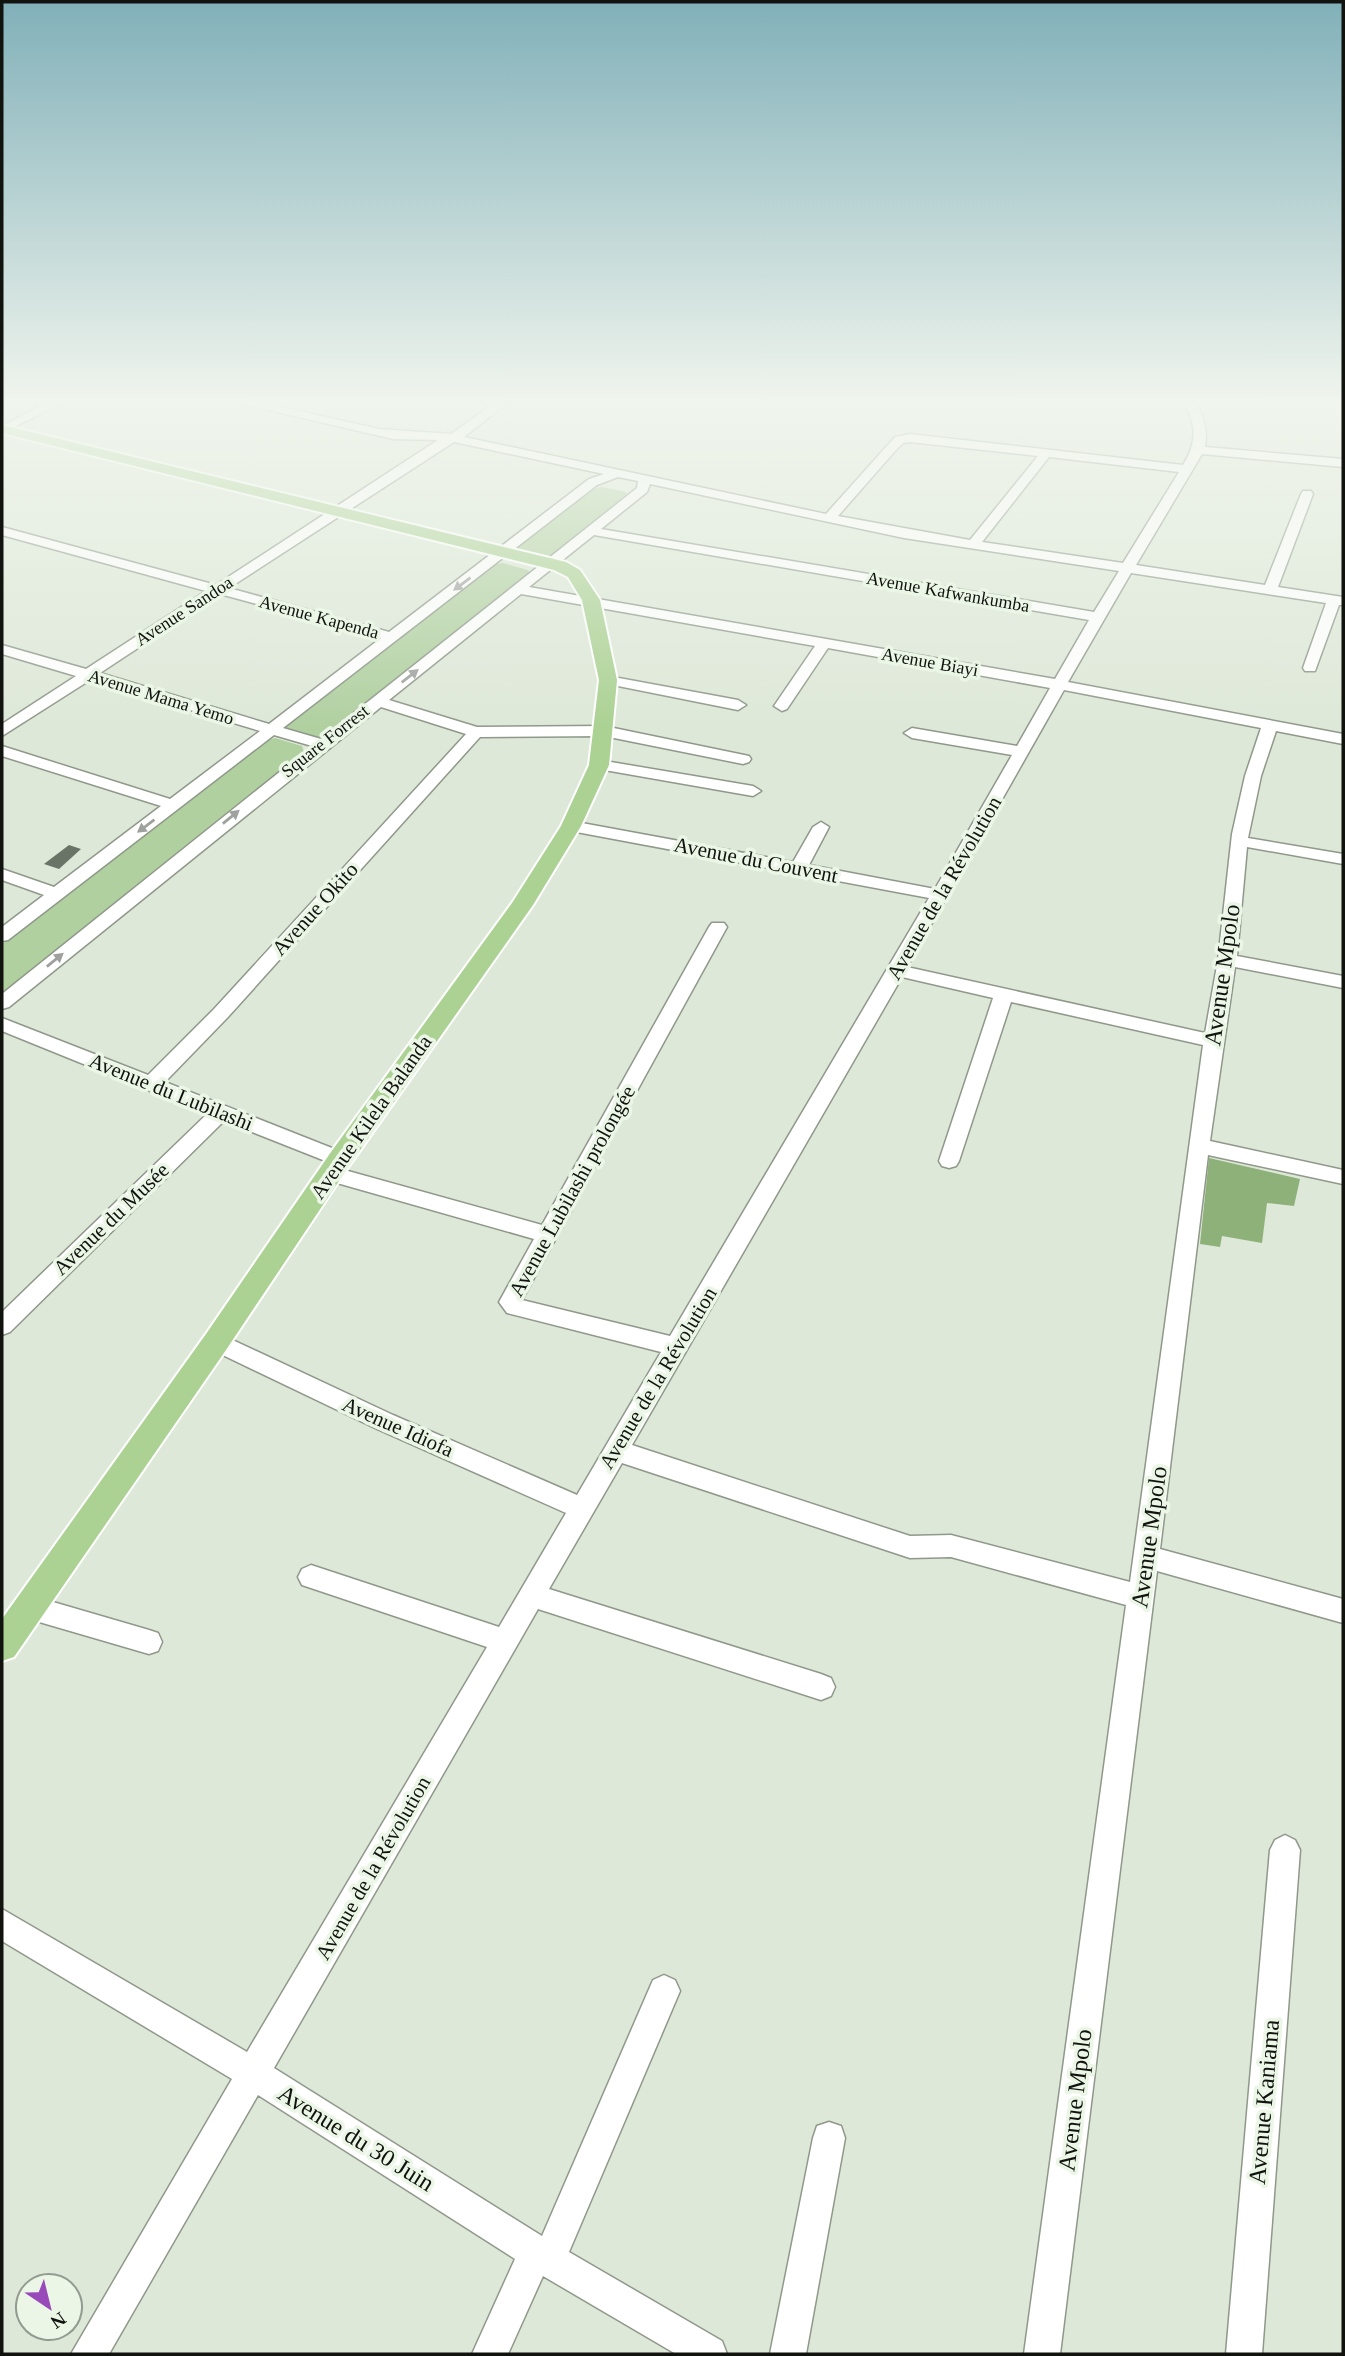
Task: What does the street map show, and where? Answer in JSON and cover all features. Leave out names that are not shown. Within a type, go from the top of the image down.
[{"type":"main road","points":[[314,508],[546,565],[580,585]]},
{"type":"main road","name":"Avenue Kilela Balanda","points":[[2,1646],[216,1342],[335,1167],[522,905],[571,826],[599,765],[608,680],[569,548]]},
{"type":"street","name":"Avenue Sandoa","points":[[2,731],[342,508]]},
{"type":"street","name":"Square Forrest","points":[[2,936],[559,508]]},
{"type":"street","name":"Square Forrest","points":[[2,1003],[618,508]]},
{"type":"street","points":[[777,508],[904,534],[1339,600],[1310,668]]},
{"type":"street","points":[[828,519],[838,508]]},
{"type":"street","points":[[974,544],[1003,508]]},
{"type":"street","name":"Avenue de la Révolution","points":[[89,2354],[940,895],[1098,617],[1164,508]]},
{"type":"street","points":[[1270,589],[1302,508]]},
{"type":"street","name":"Avenue Kapenda","points":[[2,531],[393,637]]},
{"type":"street","name":"Avenue Kafwankumba","points":[[591,531],[1098,617]]},
{"type":"street","name":"Avenue Biayi","points":[[517,589],[580,585],[824,643],[1343,738]]},
{"type":"street","points":[[782,706],[824,643]]},
{"type":"street","name":"Avenue Mama Yemo","points":[[2,649],[321,744]]},
{"type":"street","points":[[608,680],[738,705]]},
{"type":"street","points":[[377,701],[477,732],[604,730],[743,759]]},
{"type":"street","name":"Avenue Mpolo","points":[[1042,2354],[1213,1041],[1227,960],[1239,841],[1253,776],[1270,724]]},
{"type":"street","name":"Avenue Okito","points":[[151,1083],[221,1013],[477,732]]},
{"type":"street","points":[[912,733],[1023,752]]},
{"type":"street","points":[[2,751],[174,805]]},
{"type":"street","points":[[599,765],[753,791]]},
{"type":"street","name":"Avenue du Couvent","points":[[571,826],[940,895]]},
{"type":"street","points":[[799,868],[821,827]]},
{"type":"street","points":[[1239,841],[1343,859]]},
{"type":"street","points":[[2,874],[57,894]]},
{"type":"street","name":"Avenue Lubilashi prolongée","points":[[677,1347],[512,1306],[511,1299],[718,927]]},
{"type":"street","points":[[1227,960],[1343,982]]},
{"type":"street","points":[[896,970],[1213,1041]]},
{"type":"street","points":[[949,1161],[1004,994]]},
{"type":"street","name":"Avenue du Lubilashi","points":[[2,1024],[221,1112],[335,1167],[547,1235]]},
{"type":"street","name":"Avenue du Musée","points":[[2,1326],[221,1112]]},
{"type":"street","points":[[1200,1146],[1343,1177]]},
{"type":"street","name":"Avenue Idiofa","points":[[216,1342],[385,1422],[581,1508]]},
{"type":"street","points":[[615,1450],[910,1547],[951,1546],[1141,1597]]},
{"type":"street","points":[[1146,1557],[1343,1611]]},
{"type":"street","points":[[310,1577],[504,1642]]},
{"type":"street","points":[[531,1595],[821,1687]]},
{"type":"street","points":[[29,1607],[149,1643]]},
{"type":"street","name":"Avenue Kaniama","points":[[1244,2354],[1285,1850]]},
{"type":"street","name":"Avenue du 30 Juin","points":[[2,1924],[254,2074],[543,2255],[709,2354]]},
{"type":"street","points":[[489,2354],[543,2255],[664,1991]]},
{"type":"street","points":[[788,2354],[829,2138]]},
{"type":"green space","points":[[566,508],[612,508],[553,555],[541,557],[515,551],[515,546]]},
{"type":"green space","points":[[503,563],[528,570],[530,574],[325,736],[313,738],[285,729],[286,724],[491,565]]},
{"type":"green space","points":[[275,738],[302,746],[304,752],[2,996],[2,944],[262,742]]},
{"type":"green space","points":[[1209,1158],[1300,1179],[1294,1206],[1267,1203],[1262,1243],[1222,1236],[1220,1247],[1200,1244]]},
{"type":"building","points":[[69,845],[81,849],[59,869],[44,864]]}]
